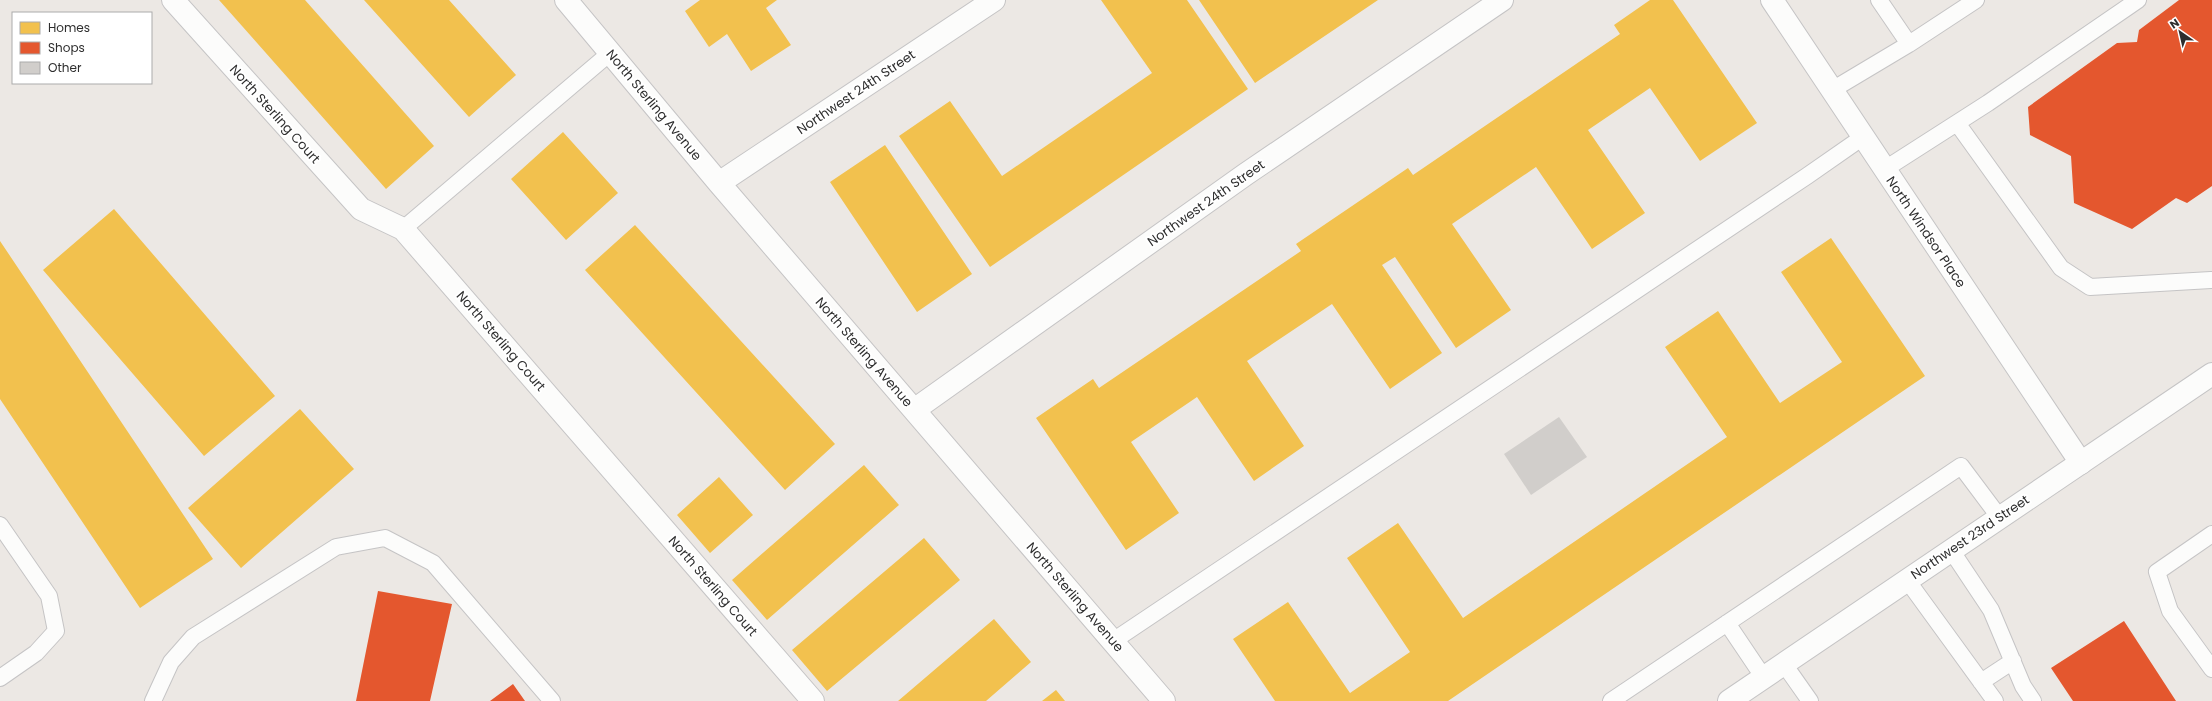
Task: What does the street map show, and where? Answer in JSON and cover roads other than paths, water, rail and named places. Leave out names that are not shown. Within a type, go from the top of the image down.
[{"type":"street","name":"North Sterling Court","points":[[173,0],[361,209],[403,229],[813,701]]},
{"type":"street","name":"North Sterling Avenue","points":[[566,0],[719,183],[1164,701]]},
{"type":"street","name":"Northwest 24th Street","points":[[719,183],[994,0]]},
{"type":"street","name":"Northwest 24th Street","points":[[914,410],[1246,174],[1502,0]]},
{"type":"street","name":"North Windsor Place","points":[[1772,0],[2081,463]]},
{"type":"street","name":"Northwest 23rd Street","points":[[1729,701],[2212,374]]},
{"type":"lane","points":[[1879,0],[1909,44]]},
{"type":"lane","points":[[1832,90],[1909,44],[1976,0]]},
{"type":"lane","points":[[1885,169],[1957,123],[2138,0]]},
{"type":"lane","points":[[403,229],[610,52]]},
{"type":"lane","points":[[1957,123],[2061,268],[2090,287],[2212,280]]},
{"type":"lane","points":[[1113,641],[1807,176],[1863,136]]},
{"type":"lane","points":[[1611,701],[1961,466],[2000,518]]},
{"type":"lane","points":[[0,526],[49,596],[56,631],[36,654],[0,678]]},
{"type":"lane","points":[[2212,534],[2157,572],[2170,611],[2212,669]]},
{"type":"lane","points":[[153,701],[171,662],[193,637],[336,547],[385,538],[433,563],[552,701]]},
{"type":"lane","points":[[1951,550],[1991,610],[2023,686],[2033,701]]},
{"type":"lane","points":[[1907,580],[1995,701]]},
{"type":"lane","points":[[1727,623],[1764,678]]},
{"type":"lane","points":[[1981,682],[2013,661]]},
{"type":"lane","points":[[1784,664],[1810,701]]}]
